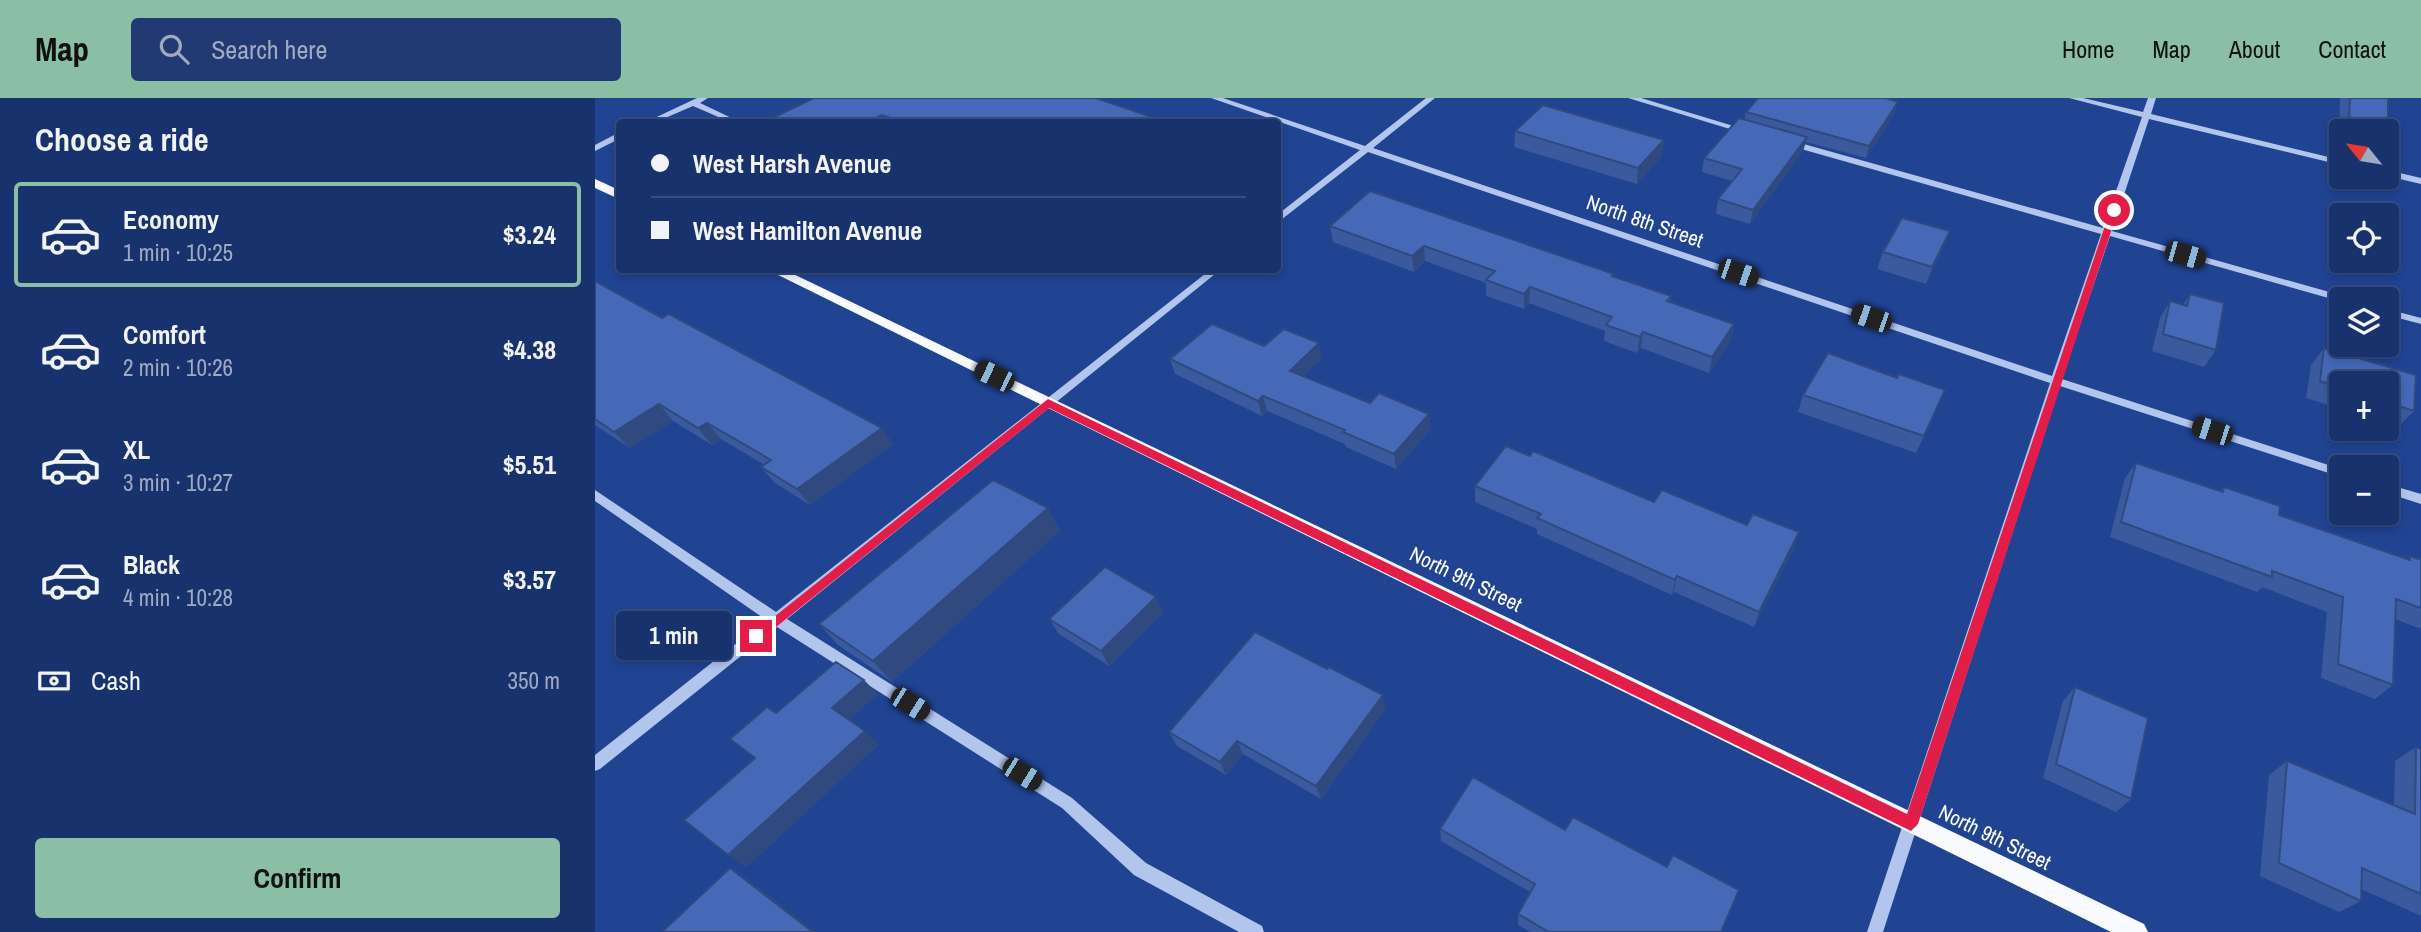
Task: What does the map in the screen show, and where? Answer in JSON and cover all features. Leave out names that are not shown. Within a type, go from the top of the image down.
[{"type":"main road","points":[[595,183],[616,194]]},
{"type":"main road","name":"North 9th Street","points":[[781,273],[2137,932]]},
{"type":"street","points":[[657,119],[704,98]]},
{"type":"street","name":"North 8th Street","points":[[1215,98],[1279,119]]},
{"type":"street","points":[[1281,217],[1431,98]]},
{"type":"street","points":[[1632,98],[1750,132]]},
{"type":"street","points":[[2073,98],[2329,159]]},
{"type":"street","points":[[1875,932],[2152,98]]},
{"type":"street","points":[[694,103],[729,119]]},
{"type":"street","name":"North 8th Street","points":[[1281,120],[2056,381],[2329,469]]},
{"type":"street","points":[[595,148],[616,138]]},
{"type":"street","points":[[1777,139],[2329,295]]},
{"type":"street","points":[[2399,176],[2421,181]]},
{"type":"street","points":[[595,764],[1211,273]]},
{"type":"street","points":[[2399,315],[2421,321]]},
{"type":"street","points":[[2399,492],[2421,499]]},
{"type":"street","points":[[595,495],[776,620],[1066,803],[1140,869],[1256,932]]},
{"type":"building","points":[[814,98],[1096,98],[1157,119],[893,119],[882,115],[873,119],[770,119]]},
{"type":"building","points":[[1758,98],[1886,98],[1898,102],[1869,146],[1746,112]]},
{"type":"building","points":[[2350,98],[2388,98],[2388,119],[2349,117]]},
{"type":"building","points":[[1543,105],[1664,140],[1638,168],[1515,131]]},
{"type":"building","points":[[1739,118],[1807,137],[1753,210],[1718,199],[1742,169],[1704,158]]},
{"type":"building","points":[[1370,191],[1614,274],[1612,276],[1671,296],[1667,301],[1734,324],[1712,357],[1643,332],[1640,337],[1606,325],[1612,317],[1530,287],[1524,294],[1486,280],[1495,271],[1424,246],[1412,256],[1330,226]]},
{"type":"building","points":[[1902,218],[1950,231],[1932,267],[1883,252]]},
{"type":"building","points":[[595,281],[662,318],[669,314],[882,428],[797,489],[761,467],[771,460],[707,423],[698,428],[659,404],[614,432],[595,419]]},
{"type":"building","points":[[2190,294],[2224,303],[2216,350],[2163,334],[2170,301],[2187,306]]},
{"type":"building","points":[[1212,324],[1264,346],[1284,329],[1319,343],[1290,371],[1370,403],[1379,393],[1429,414],[1394,454],[1343,432],[1345,430],[1263,396],[1258,401],[1170,359]]},
{"type":"building","points":[[2324,348],[2329,349],[2329,357],[2355,357],[2416,375],[2414,411],[2399,406],[2399,371],[2329,371],[2329,384],[2320,381]]},
{"type":"building","points":[[1828,353],[1897,378],[1899,374],[1945,390],[1924,436],[1803,395]]},
{"type":"building","points":[[1506,446],[1530,456],[1533,451],[1654,502],[1662,490],[1747,525],[1753,514],[1799,532],[1759,612],[1677,576],[1675,580],[1537,518],[1541,514],[1475,486]]},
{"type":"building","points":[[2136,463],[2223,492],[2224,487],[2280,506],[2279,515],[2410,560],[2410,556],[2421,560],[2421,608],[2396,599],[2393,685],[2338,664],[2343,597],[2272,571],[2272,577],[2121,522]]},
{"type":"building","points":[[993,480],[1048,508],[873,661],[819,624]]},
{"type":"building","points":[[1105,567],[1156,597],[1101,651],[1049,619]]},
{"type":"building","points":[[1255,632],[1383,695],[1316,786],[1237,741],[1220,762],[1169,732]]},
{"type":"building","points":[[836,662],[864,680],[832,708],[865,731],[728,855],[684,820],[755,758],[730,739],[767,707],[776,713]]},
{"type":"building","points":[[2075,687],[2148,718],[2131,799],[2056,764]]},
{"type":"building","points":[[2416,747],[2421,749],[2421,894],[2362,868],[2361,901],[2279,863],[2287,761],[2415,814]]},
{"type":"building","points":[[1473,777],[1565,830],[1573,817],[1667,867],[1673,855],[1739,890],[1721,932],[1549,932],[1518,914],[1535,884],[1440,829]]},
{"type":"building","points":[[730,868],[813,932],[662,932]]},
{"type":"route","points":[[756,636],[1048,403],[1911,824],[2114,210]]}]
